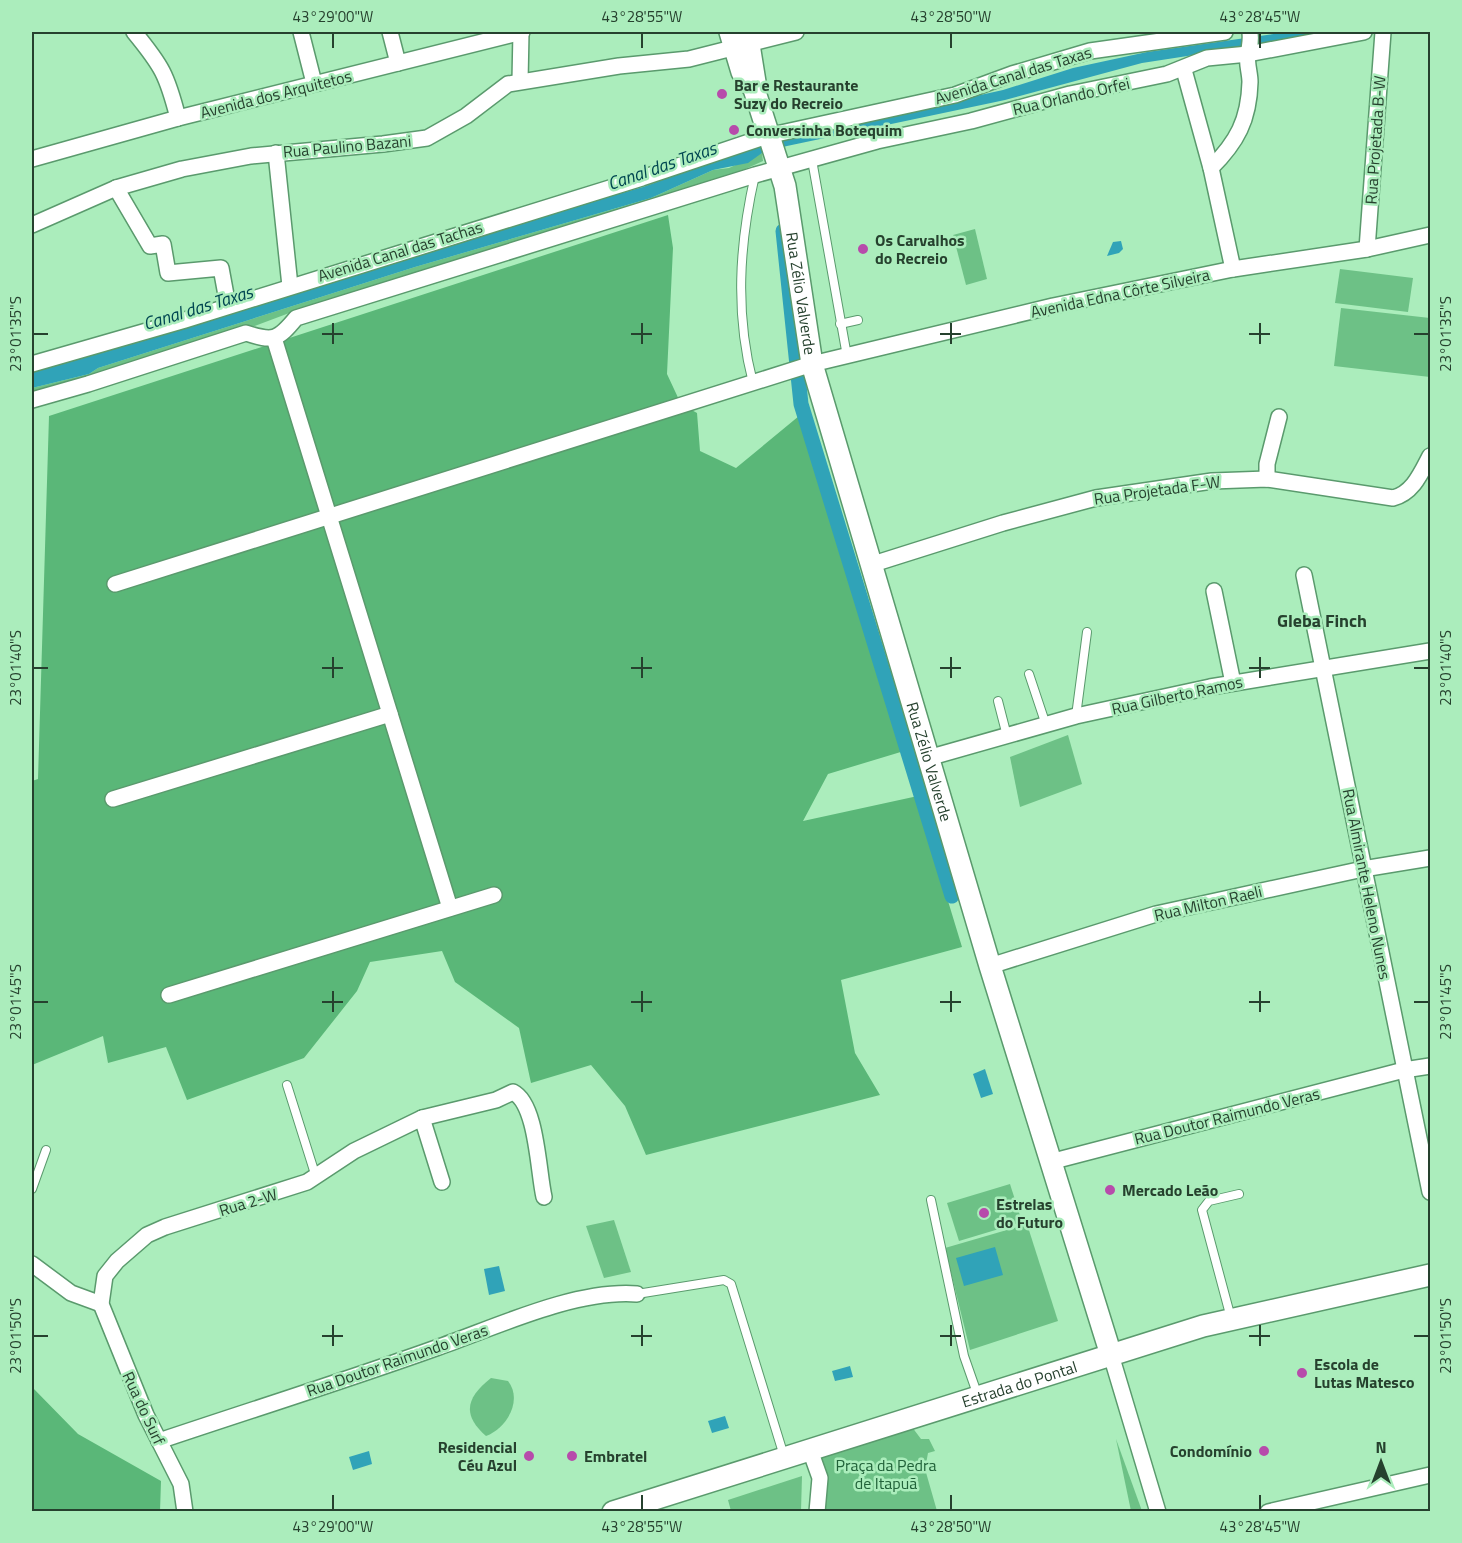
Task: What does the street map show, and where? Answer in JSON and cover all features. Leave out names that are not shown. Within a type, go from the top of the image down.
[{"type":"street","points":[[134,32],[159,63],[168,79],[178,118]]},
{"type":"street","points":[[301,32],[314,83]]},
{"type":"street","points":[[390,32],[398,63]]},
{"type":"street","points":[[520,81],[521,32]]},
{"type":"street","name":"Avenida dos Arquitetos","points":[[32,159],[178,118],[398,63],[472,38],[521,32]]},
{"type":"street","name":"Rua Paulino Bazani","points":[[32,225],[116,188],[182,169],[276,153],[427,138],[466,116],[501,87],[520,81],[619,66],[690,59],[740,39],[796,32]]},
{"type":"street","name":"Avenida Canal das Taxas","points":[[768,138],[955,95],[1012,74],[1090,51],[1225,32]]},
{"type":"street","name":"Rua Orlando Orfei","points":[[274,338],[282,335],[296,318],[778,166],[812,160],[877,141],[971,121],[1070,94],[1184,70],[1207,58],[1250,42],[1364,32]]},
{"type":"street","name":"Rua Projetada B-W","points":[[1367,249],[1383,32]]},
{"type":"street","name":"Rua Zélio Valverde","points":[[740,39],[755,70],[754,89],[788,202],[812,364],[990,966],[1111,1355]]},
{"type":"street","points":[[1211,168],[1231,148],[1244,123],[1250,97],[1250,42]]},
{"type":"street","points":[[1184,70],[1211,168],[1233,269]]},
{"type":"street","name":"Avenida Canal das Tachas","points":[[32,364],[228,306],[768,138]]},
{"type":"street","points":[[276,153],[290,286]]},
{"type":"street","points":[[116,188],[150,246],[163,244],[168,273],[221,268],[228,306]]},
{"type":"street","name":"Avenida Edna Côrte Silveira","points":[[115,584],[812,364],[1053,306],[1233,269],[1367,249],[1431,235]]},
{"type":"street","points":[[32,400],[246,333],[267,340],[274,338],[450,908]]},
{"type":"street","points":[[1267,479],[1267,464],[1280,417]]},
{"type":"street","name":"Rua Projetada F-W","points":[[870,565],[1003,523],[1096,498],[1212,481],[1267,479],[1393,498],[1402,496],[1411,489],[1431,456]]},
{"type":"street","name":"Rua Almirante Heleno Nunes","points":[[1304,575],[1325,668],[1404,1070],[1431,1192]]},
{"type":"street","points":[[1214,591],[1227,666],[1233,683]]},
{"type":"street","name":"Rua Gilberto Ramos","points":[[928,758],[1076,716],[1233,683],[1431,651]]},
{"type":"street","points":[[113,799],[390,714]]},
{"type":"street","name":"Rua Milton Raeli","points":[[990,966],[1156,914],[1363,869],[1431,858]]},
{"type":"street","points":[[169,995],[494,895]]},
{"type":"street","name":"Rua Doutor Raimundo Veras","points":[[1050,1162],[1404,1070],[1431,1066]]},
{"type":"street","name":"Rua 2-W","points":[[101,1304],[105,1276],[117,1261],[147,1235],[165,1227],[293,1188],[316,1178],[354,1151],[402,1125],[496,1100],[513,1092],[520,1095],[530,1115],[544,1197]]},
{"type":"street","points":[[422,1118],[442,1182]]},
{"type":"street","points":[[32,1264],[71,1293],[101,1304]]},
{"type":"street","name":"Estrada do Pontal","points":[[613,1512],[1231,1318],[1431,1275]]},
{"type":"street","name":"Rua Doutor Raimundo Veras","points":[[159,1441],[436,1348],[509,1320],[609,1294],[637,1294]]},
{"type":"street","name":"Rua do Surf","points":[[101,1304],[141,1404],[181,1484],[185,1512]]},
{"type":"street","points":[[1111,1355],[1158,1512]]},
{"type":"street","points":[[810,1450],[820,1478],[817,1512]]},
{"type":"street","points":[[1268,1512],[1431,1475]]},
{"type":"lane","points":[[812,160],[840,324],[848,356]]},
{"type":"lane","points":[[753,383],[743,334],[740,279],[742,243],[755,175]]},
{"type":"lane","points":[[840,324],[858,320]]},
{"type":"lane","points":[[1076,716],[1086,632]]},
{"type":"lane","points":[[1029,674],[1046,725]]},
{"type":"lane","points":[[998,701],[1007,736]]},
{"type":"lane","points":[[287,1085],[316,1178]]},
{"type":"lane","points":[[32,1189],[46,1150]]},
{"type":"lane","points":[[1231,1318],[1202,1210],[1209,1202],[1239,1194]]},
{"type":"lane","points":[[931,1200],[964,1356],[979,1397]]},
{"type":"lane","points":[[637,1294],[724,1280],[731,1284],[785,1458]]},
{"type":"green space","points":[[762,153],[763,161],[730,176],[482,255],[436,266],[353,296],[292,312],[252,327],[32,394],[32,388],[89,374],[98,368],[415,267],[651,198],[713,170],[729,168]]},
{"type":"green space","points":[[668,215],[673,248],[667,374],[681,404],[697,413],[700,451],[736,468],[799,416],[904,751],[828,774],[803,821],[927,794],[959,897],[948,901],[962,947],[841,980],[855,1053],[880,1095],[646,1155],[625,1106],[591,1065],[531,1083],[519,1028],[455,982],[442,951],[370,962],[357,991],[304,1058],[187,1100],[166,1047],[108,1063],[103,1036],[32,1065],[32,781],[38,779],[49,416]]},
{"type":"green space","points":[[975,229],[987,279],[966,285],[953,235]]},
{"type":"green space","points":[[1340,269],[1413,278],[1408,312],[1335,303]]},
{"type":"green space","points":[[1341,308],[1430,318],[1430,377],[1334,366]]},
{"type":"green space","points":[[1068,735],[1082,784],[1020,807],[1010,757]]},
{"type":"green space","name":"Estrelas do Futuro","points":[[1010,1184],[1022,1222],[959,1241],[947,1203]]},
{"type":"green space","points":[[614,1220],[631,1272],[604,1278],[586,1226]]},
{"type":"green space","points":[[1027,1224],[1058,1321],[970,1350],[945,1248]]},
{"type":"green space","points":[[491,1378],[508,1381],[514,1396],[511,1413],[500,1427],[486,1436],[473,1420],[470,1406],[477,1392]]},
{"type":"green space","points":[[32,1387],[78,1434],[161,1481],[160,1511],[32,1511]]},
{"type":"green space","name":"Praça da Pedra de Itapuã","points":[[912,1427],[921,1439],[929,1439],[935,1451],[928,1453],[925,1469],[937,1511],[824,1511],[827,1478],[818,1455]]},
{"type":"green space","points":[[1116,1439],[1142,1511],[1131,1511]]},
{"type":"green space","points":[[802,1476],[801,1511],[731,1511],[728,1500]]},
{"type":"water","points":[[1288,32],[1343,32],[1142,63],[1005,100],[787,146],[762,153],[748,163],[713,170],[651,198],[415,267],[98,368],[89,374],[32,388],[32,371],[143,341],[455,240],[643,187],[743,151],[749,146],[1003,90],[1073,68],[1147,52]]},
{"type":"water","points":[[1121,241],[1123,249],[1119,253],[1107,256],[1113,242]]},
{"type":"water","points":[[985,1069],[993,1094],[981,1098],[973,1074]]},
{"type":"water","points":[[995,1247],[1003,1275],[964,1286],[956,1258]]},
{"type":"water","points":[[499,1266],[505,1291],[489,1295],[484,1269]]},
{"type":"water","points":[[850,1366],[853,1377],[835,1381],[832,1371]]},
{"type":"water","points":[[725,1416],[729,1428],[712,1433],[708,1421]]},
{"type":"water","points":[[369,1451],[372,1464],[353,1470],[349,1457]]},
{"type":"waterway","points":[[783,231],[801,404],[952,896]]},
{"type":"place","name":"Bar e Restaurante Suzy do Recreio","points":[[722,94]]},
{"type":"place","name":"Conversinha Botequim","points":[[734,130]]},
{"type":"place","name":"Os Carvalhos do Recreio","points":[[863,249]]},
{"type":"place","name":"Mercado Leão","points":[[1110,1190]]},
{"type":"place","name":"Estrelas do Futuro","points":[[984,1213]]},
{"type":"place","name":"Escola de Lutas Matesco","points":[[1302,1373]]},
{"type":"place","name":"Condomínio","points":[[1264,1451]]},
{"type":"place","name":"Residencial Céu Azul","points":[[529,1456]]},
{"type":"place","name":"Embratel","points":[[572,1456]]},
{"type":"district","name":"Gleba Finch","points":[[1322,621]]},
{"type":"water label","name":"Canal das Taxas","points":[[662,166]]},
{"type":"water label","name":"Canal das Taxas","points":[[198,308]]}]
